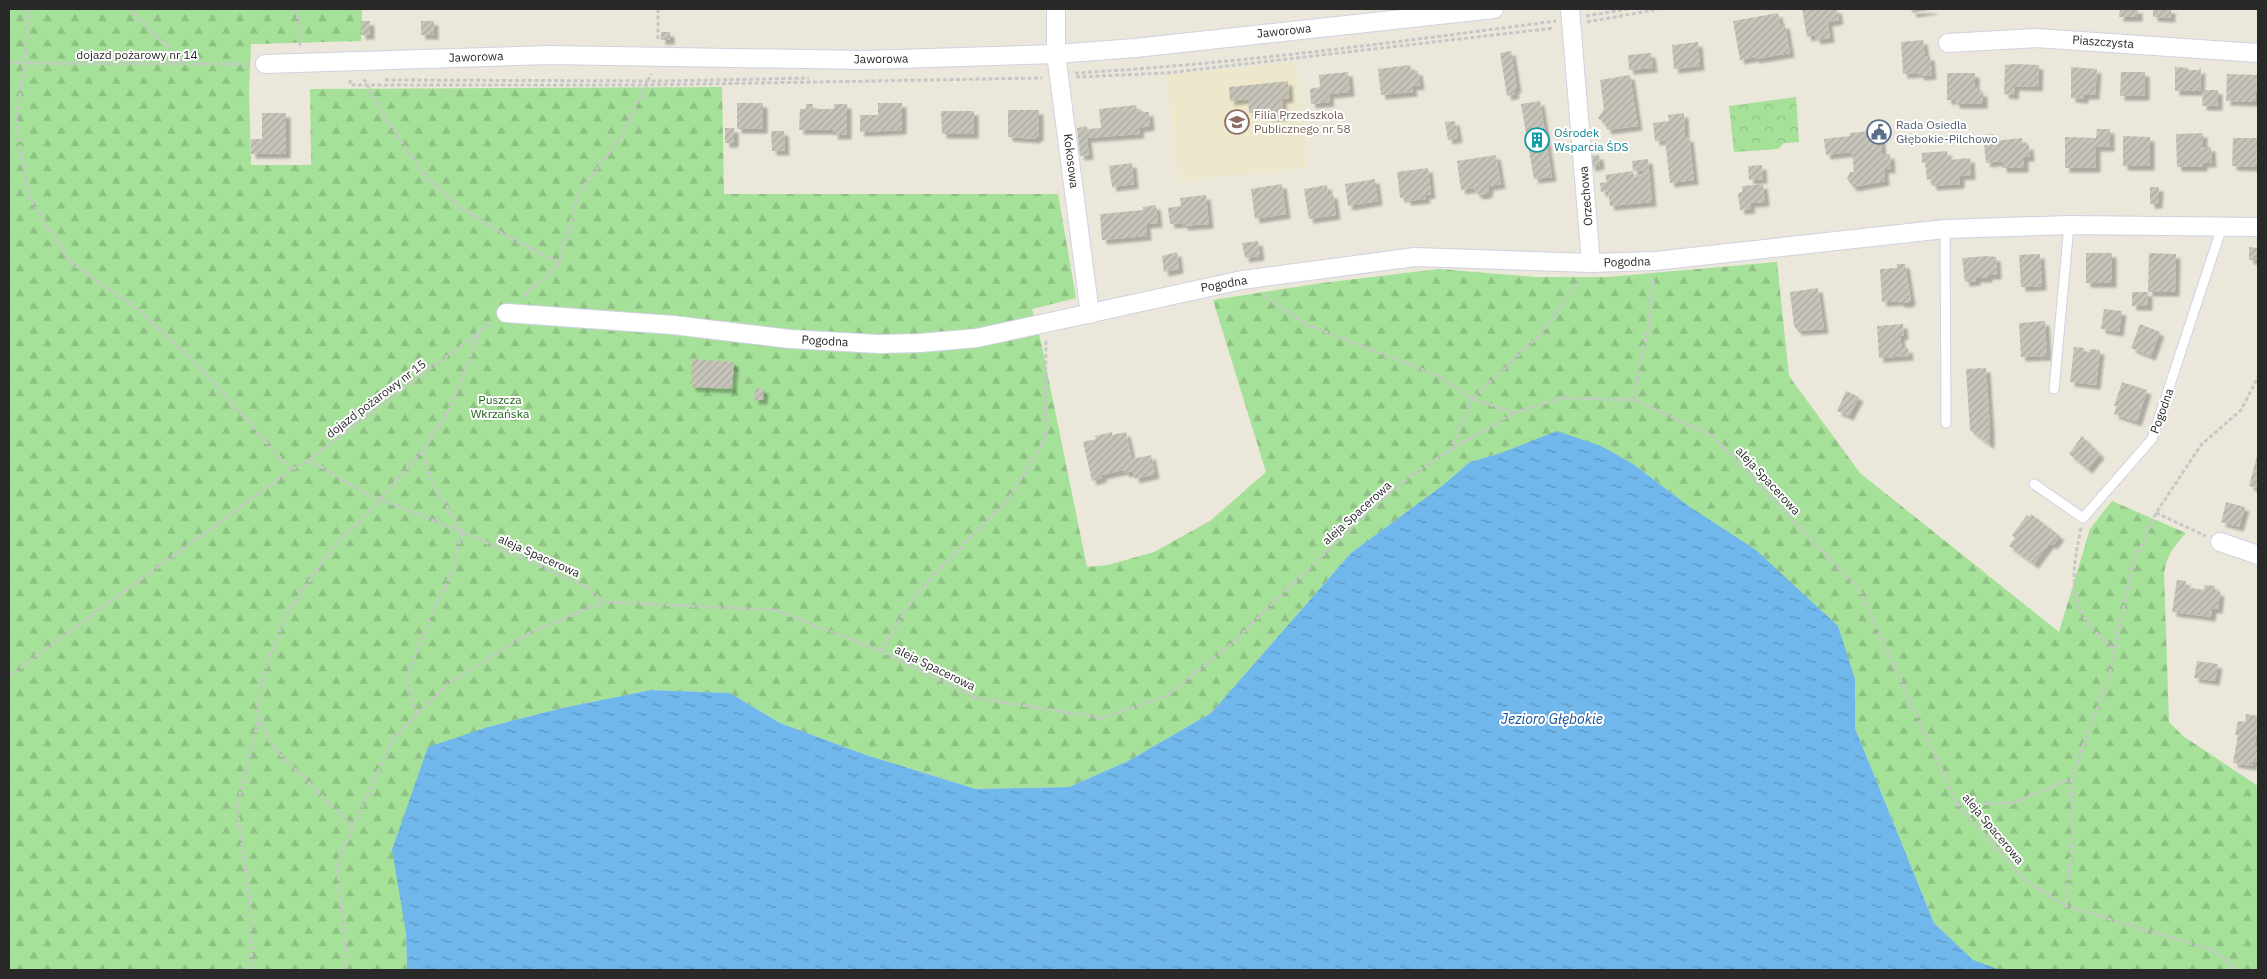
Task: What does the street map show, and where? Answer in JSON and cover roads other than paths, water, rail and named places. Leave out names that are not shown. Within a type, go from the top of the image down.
[{"type":"street","name":"Kokosowa","points":[[1056,9],[1056,54],[1090,314]]},
{"type":"street","name":"Jaworowa","points":[[265,64],[549,55],[865,60],[1056,54],[1134,48],[1494,9]]},
{"type":"street","name":"Orzechowa","points":[[1570,9],[1591,263]]},
{"type":"street","name":"Piaszczysta","points":[[1948,43],[2036,38],[2258,53]]},
{"type":"street","name":"Pogodna","points":[[506,313],[673,325],[790,339],[879,344],[920,343],[977,338],[1242,280],[1415,257],[1591,263],[1656,261],[1945,229],[2068,225],[2258,227]]},
{"type":"street","points":[[2220,542],[2258,555]]},
{"type":"lane","points":[[2054,388],[2068,225]]},
{"type":"lane","name":"Pogodna","points":[[2034,484],[2083,518],[2152,439],[2222,227]]},
{"type":"lane","points":[[1945,229],[1946,424]]},
{"type":"water","name":"Jezioro Głębokie","points":[[1557,431],[1601,446],[1633,464],[1690,507],[1756,550],[1838,626],[1855,679],[1855,728],[1934,923],[1973,960],[2001,970],[407,970],[406,933],[392,850],[428,747],[488,727],[562,708],[651,690],[730,693],[780,723],[866,755],[976,789],[1069,787],[1128,761],[1211,713],[1351,553],[1443,485],[1470,462],[1501,453]]},
{"type":"place","name":"Filia Przedszkola Publicznego nr 58","points":[[1237,122]]},
{"type":"place","name":"Rada Osiedla Głębokie-Pilchowo","points":[[1879,132]]},
{"type":"place","name":"Ośrodek Wsparcia ŚDS","points":[[1537,140]]},
{"type":"park label","name":"Puszcza Wkrzańska","points":[[500,407]]}]
